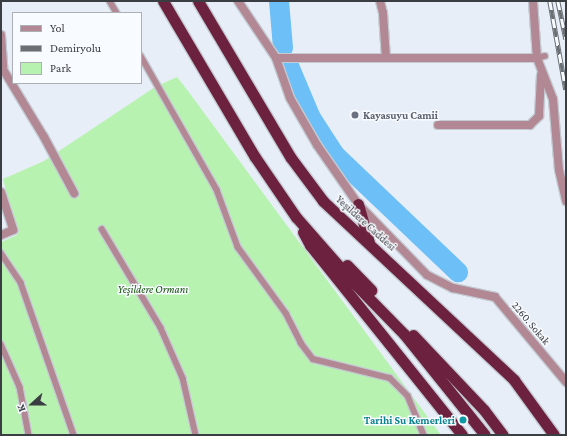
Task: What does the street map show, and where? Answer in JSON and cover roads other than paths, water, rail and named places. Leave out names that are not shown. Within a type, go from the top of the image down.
[{"type":"highway","points":[[163,1],[255,158],[296,217],[352,282],[404,334],[485,435]]},
{"type":"highway","name":"Yeşildere Caddesi","points":[[198,1],[290,158],[323,201],[514,380],[554,435]]},
{"type":"highway","points":[[358,204],[369,243]]},
{"type":"highway","points":[[296,217],[310,245],[462,435]]},
{"type":"highway","points":[[296,217],[354,272],[484,410],[503,435]]},
{"type":"street","points":[[238,1],[276,58],[290,98],[317,145],[358,204]]},
{"type":"street","points":[[380,1],[383,13],[386,58]]},
{"type":"street","points":[[438,125],[530,125],[539,116],[541,57],[533,1]]},
{"type":"street","points":[[1,35],[2,68],[74,193]]},
{"type":"street","points":[[276,58],[541,57]]},
{"type":"street","points":[[541,73],[552,99],[559,170],[566,201]]},
{"type":"street","points":[[1,192],[13,230],[1,235]]},
{"type":"street","name":"2260. Sokak","points":[[358,204],[427,275],[452,288],[495,297],[566,382]]},
{"type":"lane","points":[[110,1],[116,12]]},
{"type":"lane","points":[[142,58],[217,190],[238,248],[286,313],[301,343],[313,359],[390,378],[408,396],[424,435]]},
{"type":"lane","points":[[102,229],[161,328],[183,378],[196,435]]},
{"type":"lane","points":[[1,253],[21,283],[74,435]]},
{"type":"lane","points":[[1,344],[20,386],[29,435]]},
{"type":"waterway","points":[[279,1],[283,48]]},
{"type":"waterway","points":[[289,66],[311,118],[335,155],[458,272]]},
{"type":"railway","points":[[550,1],[566,90]]},
{"type":"railway","points":[[558,1],[566,39]]},
{"type":"place","name":"Kayasuyu Camii","points":[[355,115]]},
{"type":"place","name":"Tarihi Su Kemerleri","points":[[463,420]]},
{"type":"park label","name":"Yeşildere Ormanı","points":[[153,289]]}]
